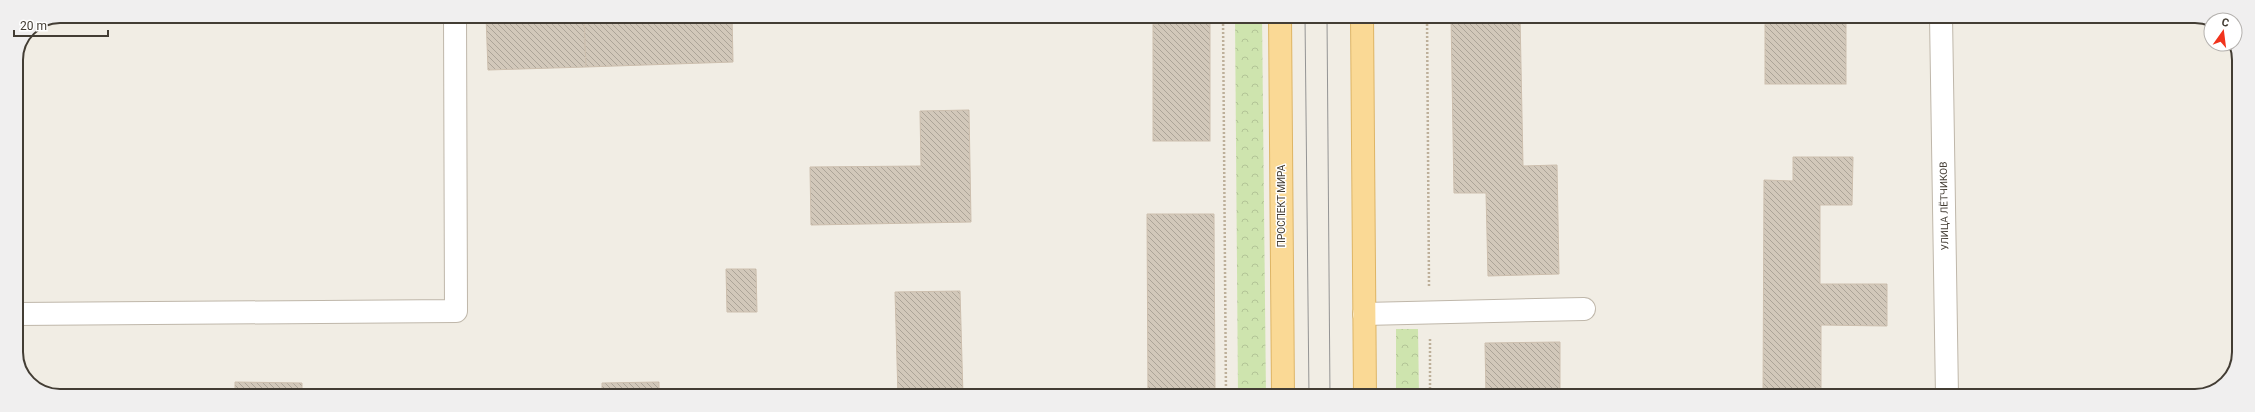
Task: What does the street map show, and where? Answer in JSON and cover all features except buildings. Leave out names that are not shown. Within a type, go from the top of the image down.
[{"type":"main road","name":"ПРОСПЕКТ МИРА","points":[[1280,23],[1283,389]]},
{"type":"main road","points":[[1362,23],[1365,389]]},
{"type":"street","points":[[23,314],[456,311],[456,23]]},
{"type":"street","name":"УЛИЦА ЛЁТЧИКОВ","points":[[1941,23],[1947,389]]},
{"type":"street","points":[[1364,314],[1584,309]]},
{"type":"path","points":[[1223,23],[1226,389]]},
{"type":"path","points":[[1427,23],[1430,389]]},
{"type":"green space","points":[[1235,23],[1262,23],[1266,389],[1238,389]]},
{"type":"green space","points":[[1396,329],[1418,329],[1419,389],[1396,389]]},
{"type":"tram line","points":[[1305,23],[1309,389]]},
{"type":"tram line","points":[[1327,23],[1330,389]]}]
